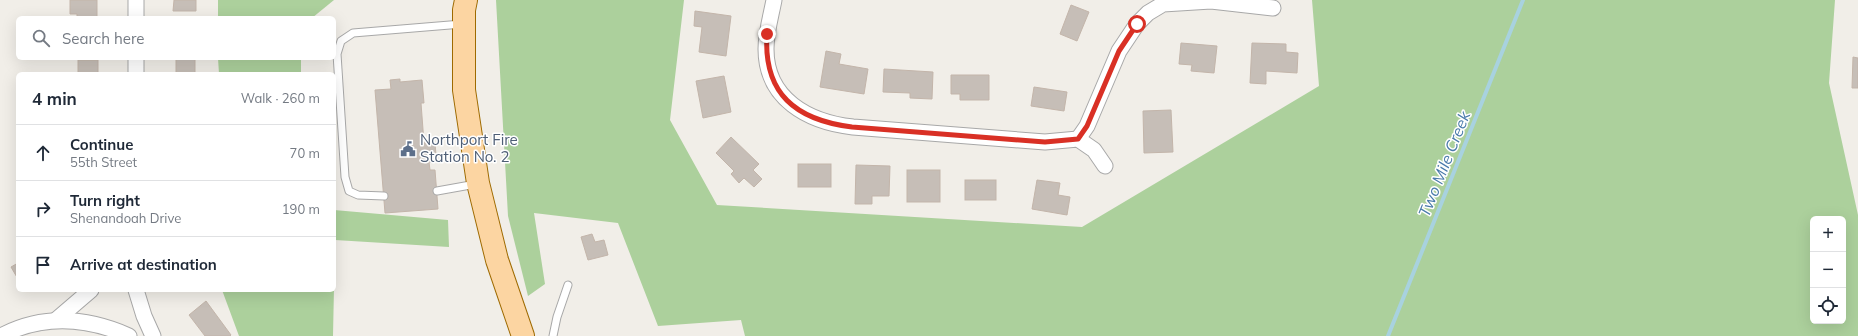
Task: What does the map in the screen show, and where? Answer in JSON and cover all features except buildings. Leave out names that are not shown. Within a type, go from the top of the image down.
[{"type":"main road","points":[[466,0],[464,24],[464,90],[478,183],[497,260],[523,336]]},
{"type":"street","points":[[136,0],[136,16]]},
{"type":"street","points":[[774,0],[767,34],[766,50],[772,80],[781,94],[792,106],[805,114],[836,125],[852,127],[1045,142],[1078,139],[1094,150],[1105,166]]},
{"type":"street","points":[[1078,139],[1087,126],[1119,51],[1137,24],[1148,13],[1162,4],[1190,1],[1211,1],[1273,8]]},
{"type":"street","points":[[136,60],[136,72]]},
{"type":"street","points":[[56,320],[89,292]]},
{"type":"street","points":[[137,292],[144,316],[153,336]]},
{"type":"street","points":[[1,336],[21,327],[56,320],[102,325],[129,336]]},
{"type":"lane","points":[[384,196],[358,195],[349,191],[345,177],[337,54],[341,41],[353,33],[464,24]]},
{"type":"lane","points":[[437,191],[478,183]]},
{"type":"lane","points":[[553,336],[557,317],[568,285]]},
{"type":"green space","points":[[218,0],[334,0],[314,16],[218,16]]},
{"type":"green space","points":[[496,0],[684,0],[670,120],[717,205],[1082,227],[1319,86],[1312,0],[1835,0],[1829,83],[1858,215],[1858,336],[745,336],[741,320],[658,326],[618,223],[534,213],[545,284],[528,296],[508,216]]},
{"type":"green space","points":[[218,60],[301,60],[301,72],[219,72]]},
{"type":"green space","points":[[336,210],[448,220],[449,247],[336,240]]},
{"type":"green space","points":[[223,292],[334,292],[333,336],[239,336]]},
{"type":"waterway","name":"Two Mile Creek","points":[[1388,336],[1523,0]]},
{"type":"place","name":"Northport Fire Station No. 2","points":[[408,149]]},
{"type":"route","points":[[767,34],[766,50],[772,80],[781,94],[792,106],[805,114],[836,125],[852,127],[1045,142],[1078,139],[1087,126],[1119,51],[1137,24]]}]
